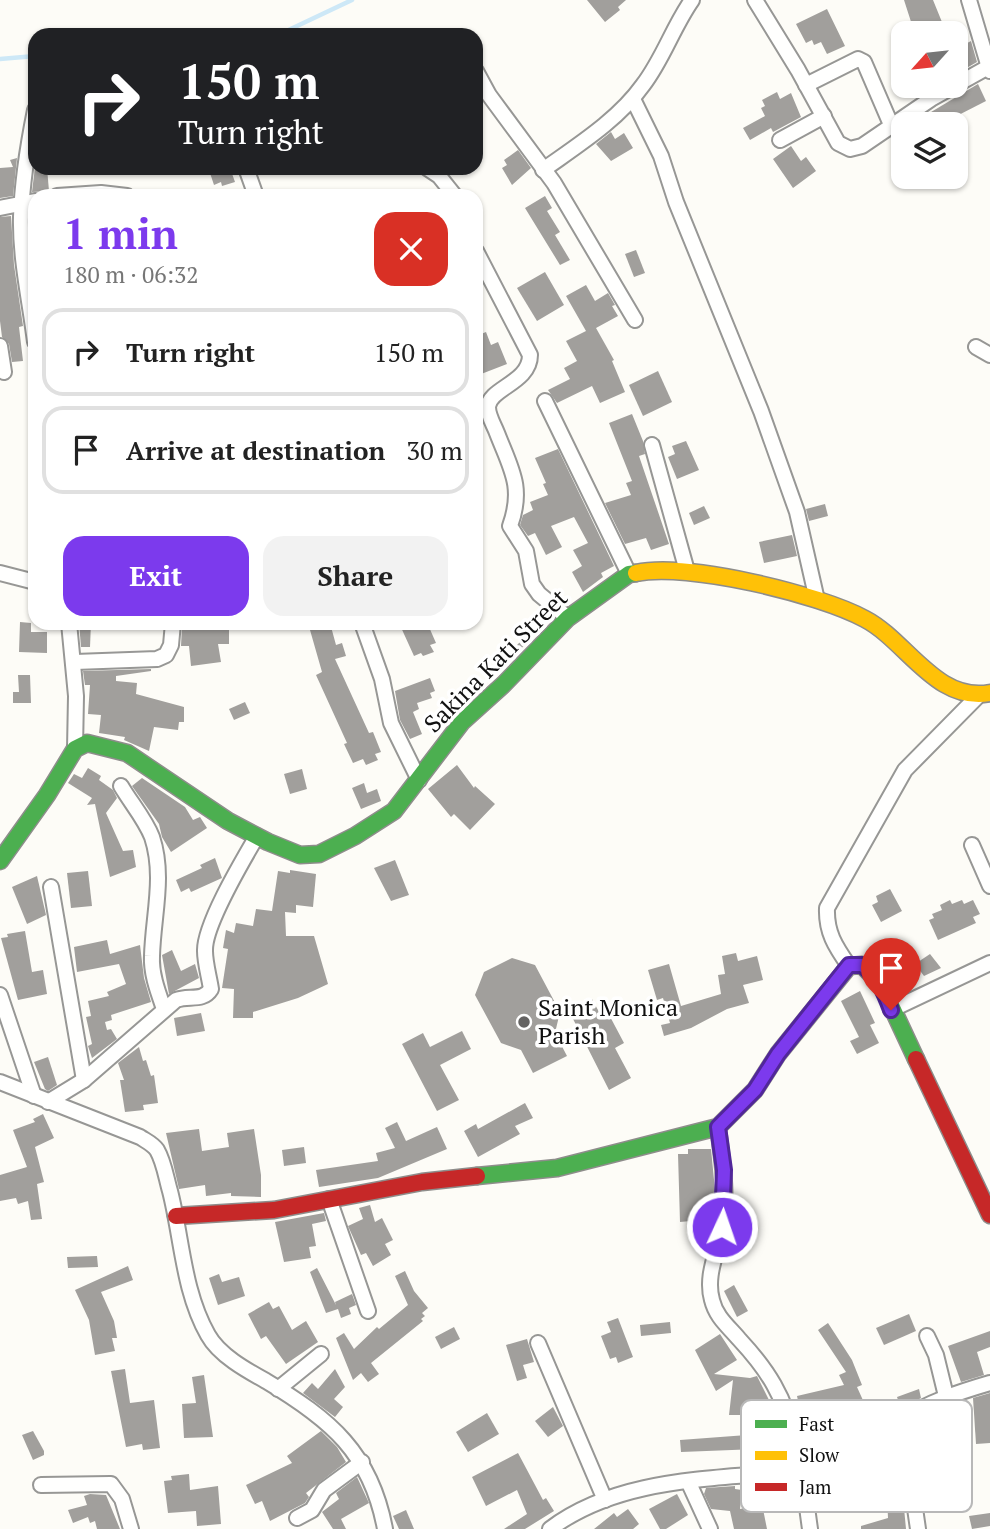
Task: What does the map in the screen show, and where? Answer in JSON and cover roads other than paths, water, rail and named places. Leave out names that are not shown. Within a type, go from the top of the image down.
[{"type":"street","points":[[544,170],[584,141],[633,99],[646,82],[692,0]]},
{"type":"street","points":[[755,0],[838,143],[850,149],[862,146],[891,128]]},
{"type":"street","points":[[913,112],[990,68],[969,0]]},
{"type":"street","points":[[806,85],[858,59],[864,62],[891,125]]},
{"type":"street","points":[[483,84],[544,170],[635,320]]},
{"type":"street","points":[[633,99],[661,156],[676,202],[761,411],[797,512],[817,600]]},
{"type":"street","points":[[780,140],[824,116]]},
{"type":"street","points":[[438,175],[449,189]]},
{"type":"street","points":[[0,208],[28,202]]},
{"type":"street","points":[[28,211],[23,258],[28,282]]},
{"type":"street","points":[[483,264],[530,355],[530,360],[518,380],[493,396],[488,405],[512,471],[518,504],[510,526],[526,551],[532,584],[568,618]]},
{"type":"street","points":[[0,345],[4,372]]},
{"type":"street","points":[[976,347],[990,355]]},
{"type":"street","points":[[545,401],[629,575]]},
{"type":"street","points":[[652,445],[687,571]]},
{"type":"street","name":"Sakina Kati Street","points":[[75,748],[87,743],[97,743],[127,753],[228,821],[300,855],[319,854],[355,836],[394,811],[440,748],[469,715],[504,684],[568,618],[629,575],[649,570],[723,576],[817,600],[866,619],[885,632],[931,676],[950,686],[985,694]]},
{"type":"street","points":[[0,573],[28,580]]},
{"type":"street","points":[[0,861],[47,795],[75,748],[75,662],[70,630]]},
{"type":"street","points":[[75,662],[157,659],[166,655],[171,645],[172,630]]},
{"type":"street","points":[[364,630],[382,679],[391,723],[418,780]]},
{"type":"street","points":[[849,965],[835,947],[827,927],[827,908],[905,770],[985,694]]},
{"type":"street","points":[[121,786],[153,840],[158,881],[153,974],[164,1009]]},
{"type":"street","points":[[48,1102],[84,1080],[176,1000],[185,997],[202,998],[209,993],[211,989],[204,949],[207,936],[233,877],[257,836]]},
{"type":"street","points":[[972,845],[990,886]]},
{"type":"street","points":[[51,887],[84,1080]]},
{"type":"street","points":[[891,1010],[990,964]]},
{"type":"street","points":[[849,965],[862,965],[881,984],[990,1215]]},
{"type":"street","points":[[176,1216],[274,1210],[422,1182],[557,1168],[718,1127],[755,1090],[778,1054],[849,965]]},
{"type":"street","points":[[0,995],[34,1096]]},
{"type":"street","points":[[0,1082],[140,1137],[156,1148],[176,1216],[184,1269],[209,1337],[247,1370],[278,1388],[348,1442],[362,1462],[380,1503],[385,1529]]},
{"type":"street","points":[[718,1127],[724,1170],[724,1200],[722,1227],[710,1275],[711,1298],[724,1325],[737,1336],[764,1369],[781,1400]]},
{"type":"street","points":[[329,1199],[368,1311]]},
{"type":"street","points":[[927,1336],[936,1355],[946,1396]]},
{"type":"street","points":[[538,1343],[605,1500]]},
{"type":"street","points":[[278,1388],[321,1354]]},
{"type":"street","points":[[938,1400],[990,1383]]},
{"type":"street","points":[[296,1518],[312,1510],[324,1490],[362,1462]]},
{"type":"street","points":[[550,1529],[571,1514],[635,1491],[688,1480],[741,1476]]},
{"type":"street","points":[[688,1480],[710,1529]]},
{"type":"street","points":[[41,1485],[111,1484],[122,1499],[131,1529]]},
{"type":"waterway","points":[[293,28],[352,0]]},
{"type":"waterway","points":[[0,59],[28,57]]},
{"type":"place","name":"Saint Monica Parish","points":[[524,1022]]}]
